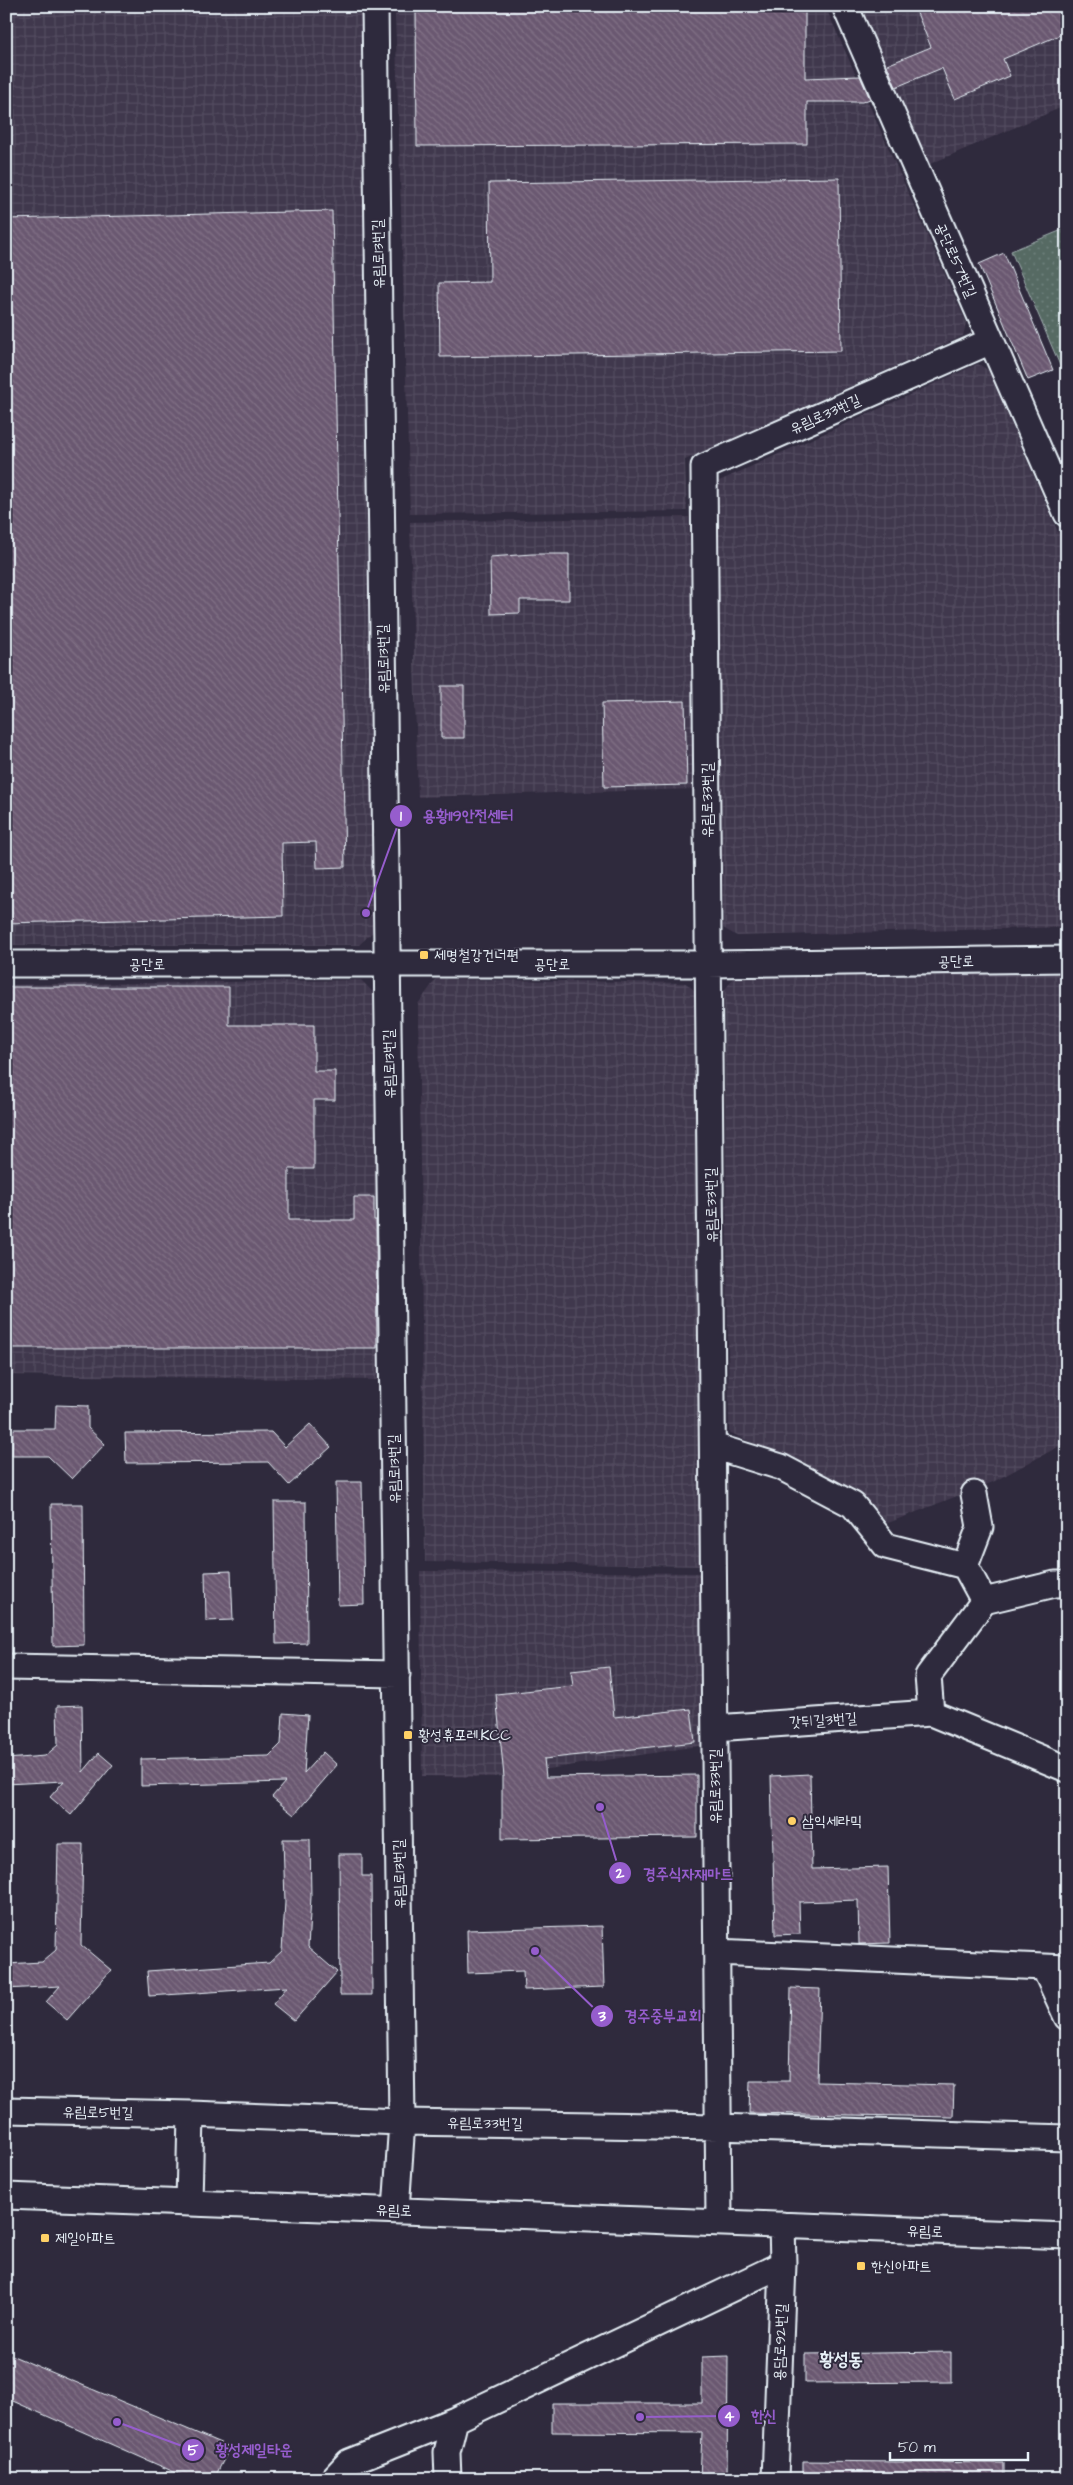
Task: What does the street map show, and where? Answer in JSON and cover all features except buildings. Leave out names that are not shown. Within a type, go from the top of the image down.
[{"type":"street","name":"유림로13번길","points":[[375,6],[402,2122],[396,2210]]},
{"type":"street","name":"공단로57번길","points":[[845,6],[1067,514]]},
{"type":"street","name":"유림로33번길","points":[[719,2221],[704,467],[991,341]]},
{"type":"street","name":"공단로","points":[[6,964],[708,964],[1067,959]]},
{"type":"street","points":[[713,1446],[781,1467],[853,1506],[886,1546],[965,1566],[984,1601]]},
{"type":"street","points":[[965,1566],[980,1527],[974,1494]]},
{"type":"street","points":[[931,1713],[928,1676],[984,1601],[1055,1584],[1067,1584]]},
{"type":"street","points":[[6,1667],[396,1674]]},
{"type":"street","name":"갓뒤길3번길","points":[[715,1728],[931,1713],[1067,1769]]},
{"type":"street","points":[[717,1952],[1056,1968],[1067,2016]]},
{"type":"street","name":"유림로5번길","points":[[6,2110],[191,2114]]},
{"type":"street","points":[[189,2202],[191,2114],[402,2122]]},
{"type":"street","name":"유림로33번길","points":[[402,2122],[718,2127]]},
{"type":"street","points":[[718,2127],[1067,2138]]},
{"type":"street","name":"유림로","points":[[6,2196],[719,2221],[1067,2236]]},
{"type":"street","points":[[333,2479],[349,2462],[455,2420],[783,2264],[782,2225]]},
{"type":"street","name":"용담로92번길","points":[[775,2479],[783,2264]]},
{"type":"street","points":[[448,2479],[447,2452],[455,2420]]},
{"type":"shaded area","points":[[6,6],[365,6],[375,930],[359,945],[6,945]]},
{"type":"shaded area","points":[[395,6],[825,6],[966,322],[963,336],[685,460],[687,511],[410,514]]},
{"type":"shaded area","points":[[859,6],[1067,6],[1067,105],[930,164]]},
{"type":"shaded area","points":[[978,364],[988,370],[1067,553],[1067,927],[737,936],[723,928],[717,482]]},
{"type":"shaded area","points":[[689,517],[695,789],[418,797],[410,522]]},
{"type":"shaded area","points":[[1067,971],[1067,1442],[993,1482],[888,1523],[848,1487],[729,1432],[724,991],[734,977]]},
{"type":"shaded area","points":[[436,979],[686,983],[694,990],[703,1566],[425,1562],[418,1004]]},
{"type":"shaded area","points":[[361,980],[373,992],[380,1347],[377,1380],[6,1375],[6,985]]},
{"type":"shaded area","points":[[420,1571],[703,1573],[705,1745],[495,1777],[422,1776]]},
{"type":"green space","points":[[1067,228],[1067,368],[1062,370],[1011,251]]},
{"type":"place","name":"용황119안전센터","points":[[366,913]]},
{"type":"place","name":"세명철강건너편","points":[[424,955]]},
{"type":"place","name":"황성휴포레.KCC","points":[[408,1735]]},
{"type":"place","name":"경주식자재마트","points":[[600,1807]]},
{"type":"place","name":"삼익세라믹","points":[[792,1821]]},
{"type":"place","name":"경주중부교회","points":[[535,1951]]},
{"type":"place","name":"제일아파트","points":[[45,2238]]},
{"type":"place","name":"한신아파트","points":[[861,2266]]},
{"type":"place","name":"한신","points":[[640,2417]]},
{"type":"place","name":"황성제일타운","points":[[117,2422]]},
{"type":"district","name":"황성동","points":[[841,2359]]}]
